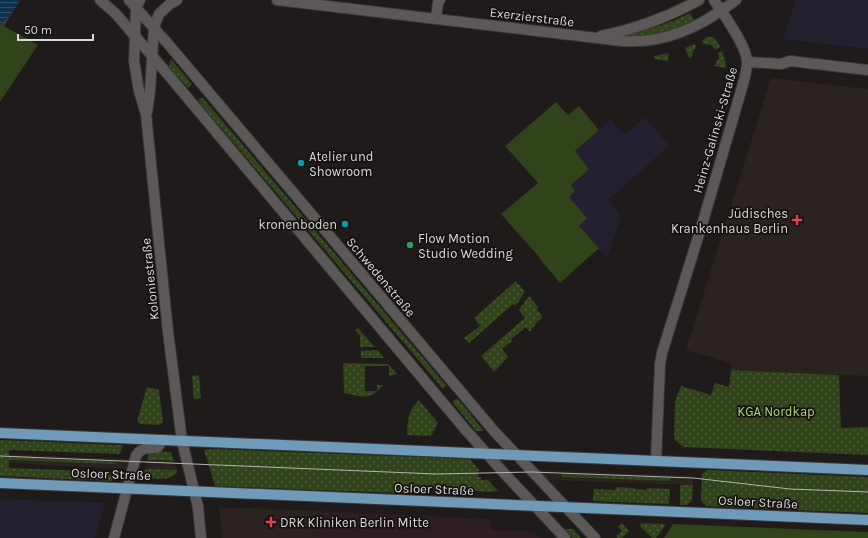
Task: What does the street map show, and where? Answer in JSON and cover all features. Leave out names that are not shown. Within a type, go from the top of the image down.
[{"type":"main road","points":[[100,0],[116,14],[151,55],[486,454],[565,538]]},
{"type":"main road","points":[[154,27],[159,14],[177,0]]},
{"type":"main road","name":"Exerzierstraße","points":[[277,0],[593,37],[622,42],[640,42],[666,38],[688,29],[722,11],[736,0]]},
{"type":"main road","points":[[436,18],[438,3],[440,0]]},
{"type":"main road","name":"Exerzierstraße","points":[[593,37],[622,32],[646,25],[699,0]]},
{"type":"main road","name":"Heinz-Galinski-Straße","points":[[656,461],[660,364],[662,353],[744,84],[748,62],[742,46],[730,24],[714,0]]},
{"type":"main road","name":"Koloniestraße","points":[[135,2],[134,61],[139,91],[146,114],[168,332],[182,441],[199,514],[201,538]]},
{"type":"main road","name":"Schwedenstraße","points":[[135,2],[154,27],[494,431],[595,538]]},
{"type":"main road","name":"Koloniestraße","points":[[146,114],[150,91],[151,55],[154,27]]},
{"type":"main road","points":[[748,62],[781,64],[790,61],[868,70]]},
{"type":"main road","points":[[0,433],[868,470]]},
{"type":"main road","points":[[114,538],[135,459],[138,453],[147,448],[157,448],[164,440]]},
{"type":"main road","name":"Osloer Straße","points":[[0,483],[868,520]]},
{"type":"shaded area","points":[[796,0],[868,0],[868,49],[783,39]]},
{"type":"shaded area","name":"Jüdisches Krankenhaus Berlin","points":[[771,78],[868,89],[868,376],[731,370],[731,363],[686,350]]},
{"type":"shaded area","points":[[645,117],[669,146],[608,200],[621,216],[607,258],[579,226],[569,197],[575,191],[571,185],[575,151],[611,119],[624,135]]},
{"type":"shaded area","points":[[0,454],[130,459],[127,469],[9,463]]},
{"type":"shaded area","points":[[147,460],[174,461],[177,470],[145,469]]},
{"type":"shaded area","points":[[539,470],[693,476],[693,485],[548,480]]},
{"type":"shaded area","points":[[0,499],[105,503],[95,538],[0,538]]},
{"type":"shaded area","name":"DRK Kliniken Berlin Mitte","points":[[219,507],[321,511],[320,538],[222,538]]},
{"type":"shaded area","points":[[321,511],[491,519],[492,530],[527,531],[537,534],[542,538],[320,538]]},
{"type":"green space","points":[[0,0],[20,0],[4,26],[38,45],[0,102]]},
{"type":"green space","points":[[690,13],[694,20],[678,27],[652,34],[635,36],[625,35],[667,23]]},
{"type":"green space","points":[[707,37],[714,38],[720,47],[716,50],[711,45],[703,44],[702,41]]},
{"type":"green space","points":[[695,44],[696,48],[693,51],[692,57],[689,58],[685,48]]},
{"type":"green space","points":[[722,51],[726,68],[714,66],[719,58],[718,53]]},
{"type":"green space","points":[[669,53],[668,61],[654,59],[654,56]]},
{"type":"green space","points":[[171,59],[192,84],[188,88],[169,67]]},
{"type":"green space","points":[[203,98],[446,385],[443,389],[199,102],[199,99]]},
{"type":"green space","points":[[556,102],[568,115],[579,106],[599,130],[575,151],[589,169],[571,185],[575,191],[569,197],[587,218],[579,226],[599,248],[560,283],[501,214],[538,183],[505,146]]},
{"type":"green space","points":[[516,281],[525,292],[515,306],[513,304],[469,343],[464,338],[480,326],[474,318]]},
{"type":"green space","points":[[529,296],[538,307],[537,310],[542,315],[542,318],[536,323],[530,332],[526,327],[511,339],[512,341],[502,349],[508,357],[494,372],[481,356],[525,318],[519,310]]},
{"type":"green space","points":[[358,328],[375,347],[360,347],[360,335],[355,330]]},
{"type":"green space","points":[[378,350],[384,358],[361,358],[361,351]]},
{"type":"green space","points":[[343,363],[388,364],[397,374],[389,376],[389,366],[365,366],[365,391],[377,391],[377,385],[384,385],[374,394],[370,396],[357,396],[344,393]]},
{"type":"green space","name":"KGA Nordkap","points":[[731,370],[839,375],[841,428],[868,427],[868,455],[683,447],[674,439],[675,401],[681,386],[711,395],[715,383],[729,387]]},
{"type":"green space","points":[[199,375],[201,398],[194,399],[192,376]]},
{"type":"green space","points":[[147,387],[159,390],[163,422],[160,425],[140,424],[137,421]]},
{"type":"green space","points":[[456,399],[458,399],[484,431],[476,431],[453,403]]},
{"type":"green space","points":[[419,400],[438,423],[431,436],[407,435],[407,425],[410,412]]},
{"type":"green space","points":[[0,440],[123,445],[120,454],[9,450],[9,457],[117,462],[116,464],[9,460],[9,468],[114,472],[112,481],[0,476]]},
{"type":"green space","points":[[213,449],[470,459],[480,471],[478,471],[478,477],[481,477],[481,480],[488,480],[498,491],[422,489],[396,493],[215,486],[204,450]]},
{"type":"green space","points":[[152,451],[171,452],[174,461],[147,460],[149,453]]},
{"type":"green space","points":[[145,469],[177,470],[177,472],[171,477],[167,478],[146,478],[143,475]]},
{"type":"green space","points":[[707,470],[868,477],[868,513],[706,506],[701,500],[702,474]]},
{"type":"green space","points":[[562,474],[670,478],[670,481],[562,477]]},
{"type":"green space","points":[[680,485],[693,485],[692,500],[687,505],[680,505]]},
{"type":"green space","points":[[616,487],[647,490],[647,488],[670,489],[669,504],[593,501],[594,489],[615,490]]},
{"type":"green space","points":[[622,523],[629,531],[622,538],[618,538],[616,536],[622,531],[618,527]]},
{"type":"green space","points":[[641,523],[664,524],[665,526],[656,538],[652,538],[640,526]]},
{"type":"green space","points":[[673,524],[868,532],[868,538],[664,538]]},
{"type":"green space","points":[[564,529],[573,529],[581,538],[572,538]]},
{"type":"water","points":[[0,0],[20,0],[9,17],[0,25]]},
{"type":"tram line","points":[[0,456],[436,474],[532,472],[693,478],[790,489],[868,492]]},
{"type":"place","name":"Atelier und Showroom","points":[[301,163]]},
{"type":"place","name":"Jüdisches Krankenhaus Berlin","points":[[797,220]]},
{"type":"place","name":"kronenboden","points":[[345,224]]},
{"type":"place","name":"Flow Motion Studio Wedding","points":[[410,245]]},
{"type":"place","name":"DRK Kliniken Berlin Mitte","points":[[271,522]]}]
